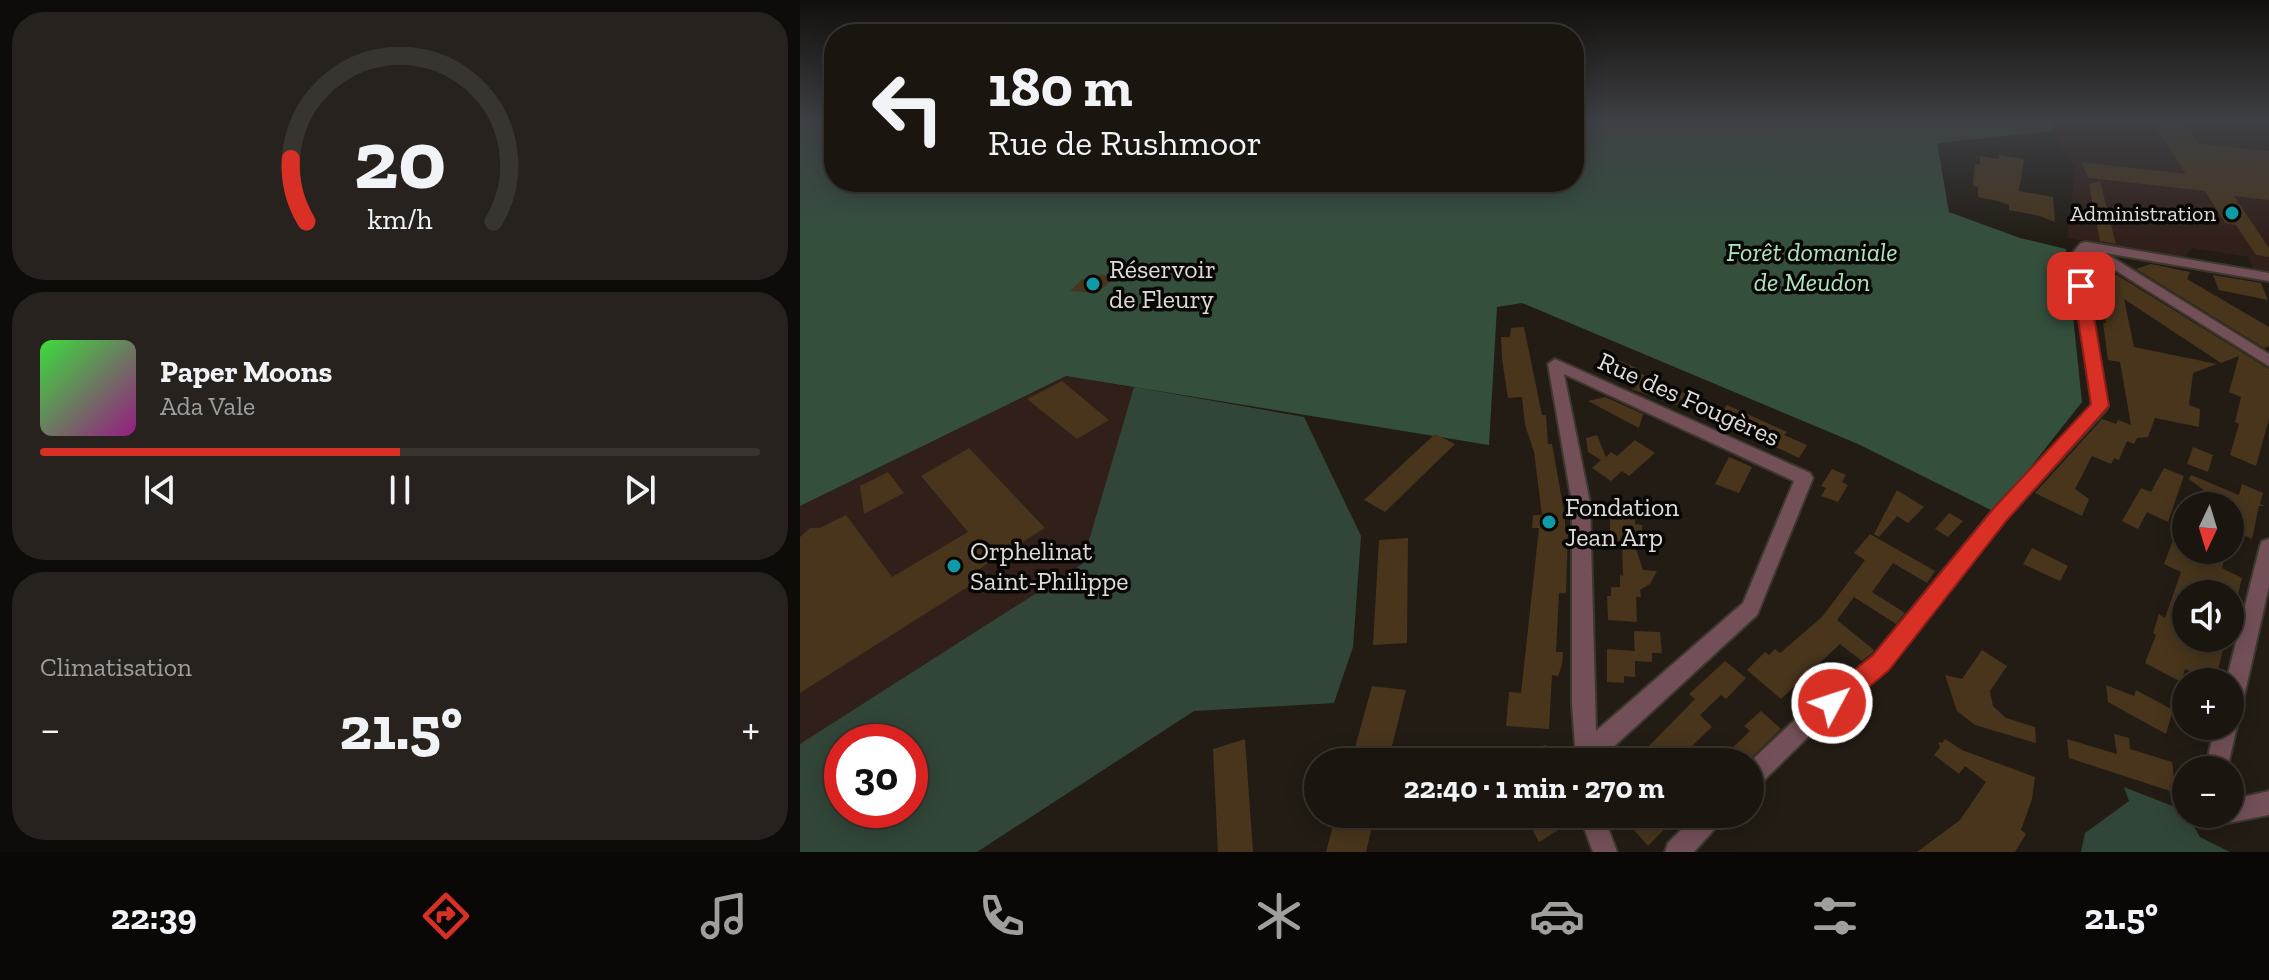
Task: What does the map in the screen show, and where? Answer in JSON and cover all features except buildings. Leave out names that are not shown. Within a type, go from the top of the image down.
[{"type":"street","points":[[2085,246],[2269,277]]},
{"type":"street","points":[[2085,246],[2098,257],[2269,361]]},
{"type":"street","points":[[1764,764],[1807,723],[1881,662],[2000,514],[2100,406],[2076,256],[2085,246]]},
{"type":"street","name":"Rue des Fougères","points":[[1555,364],[1804,478],[1750,609],[1587,758],[1583,704],[1581,503],[1555,364]]},
{"type":"street","points":[[2240,668],[2269,546]]},
{"type":"street","points":[[2244,808],[2269,803]]},
{"type":"street","points":[[1596,828],[1605,852]]},
{"type":"street","points":[[1677,852],[1700,828]]},
{"type":"shaded area","points":[[2070,161],[2269,161],[2269,273],[2254,270],[2248,257],[2192,248],[2184,258],[2067,238],[2075,168]]},
{"type":"shaded area","points":[[1066,376],[1304,417],[1361,536],[1353,647],[1334,703],[1194,711],[977,852],[800,852],[800,506]]},
{"type":"green space","name":"Forêt domaniale de Meudon","points":[[800,161],[824,161],[824,192],[1584,192],[1584,161],[1940,161],[1949,212],[2020,238],[2066,249],[2082,402],[1995,512],[1858,444],[1522,303],[1497,307],[1489,445],[1066,376],[800,506]]},
{"type":"green space","points":[[1134,387],[1304,417],[1361,536],[1353,647],[1334,703],[1194,711],[977,852],[800,852],[800,744],[824,729],[824,828],[928,828],[928,724],[831,724],[1082,564]]},
{"type":"green space","points":[[2124,787],[2172,806],[2172,828],[2195,828],[2200,837],[2230,852],[2081,852],[2085,833],[2129,801]]},
{"type":"place","name":"Administration","points":[[2232,213]]},
{"type":"place","name":"Réservoir de Fleury","points":[[1093,284]]},
{"type":"place","name":"Fondation Jean Arp","points":[[1549,522]]},
{"type":"place","name":"Orphelinat Saint-Philippe","points":[[954,566]]},
{"type":"route","points":[[1832,703],[1881,662],[2000,514],[2100,406],[2081,286]]}]
